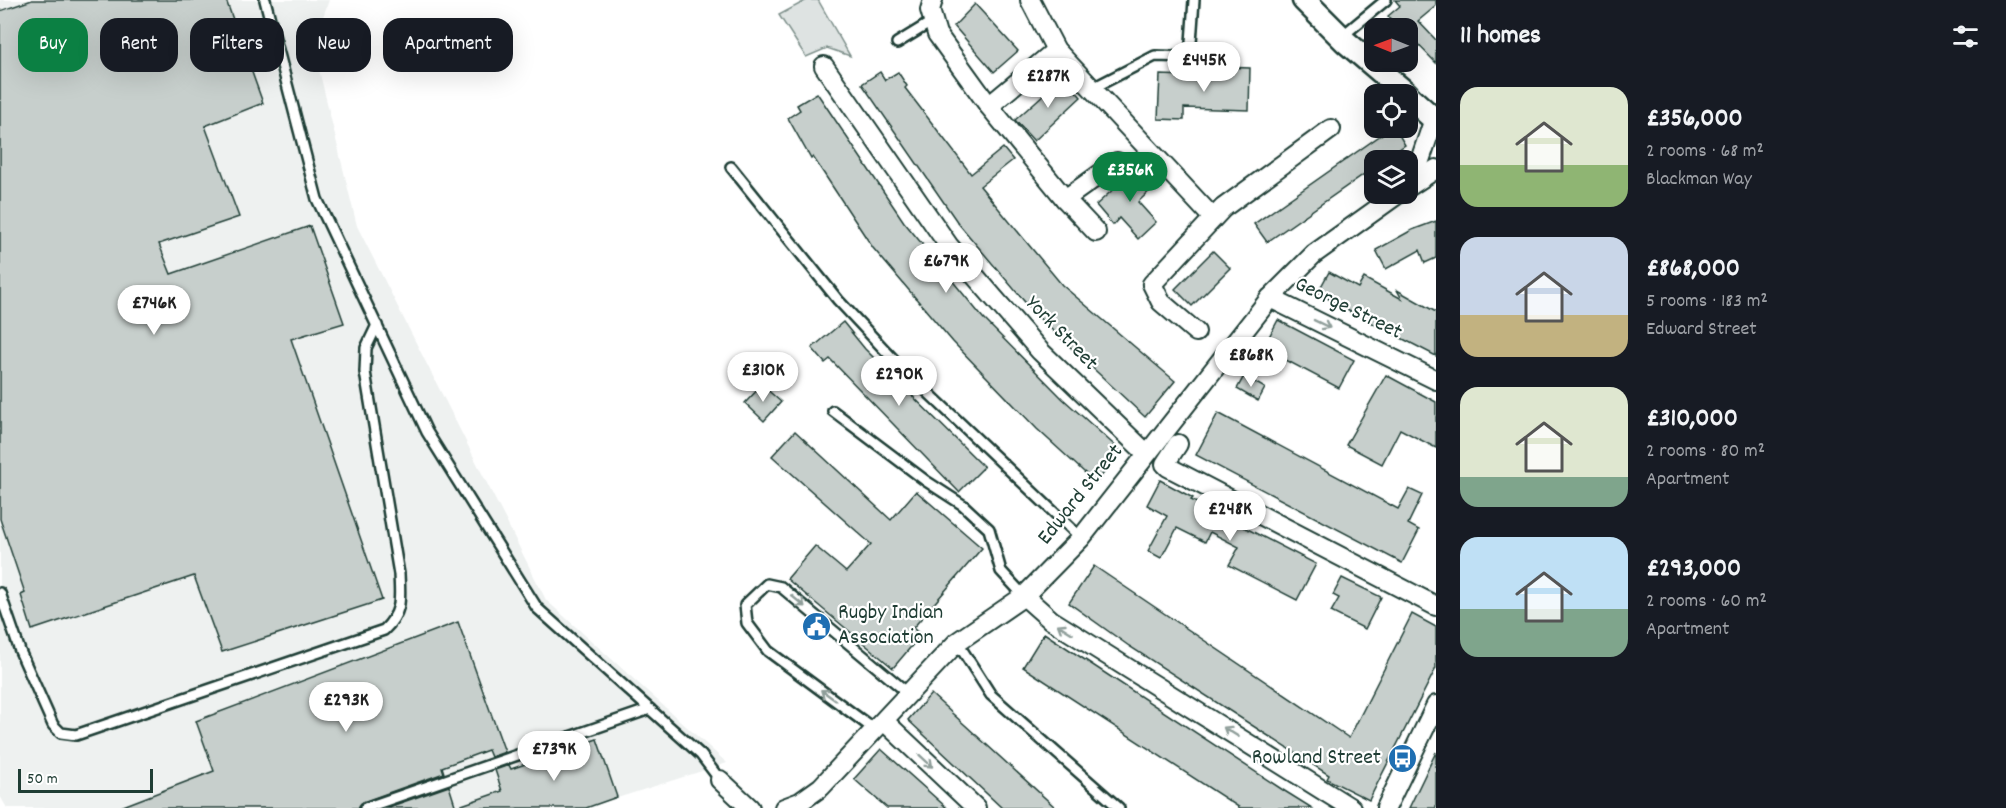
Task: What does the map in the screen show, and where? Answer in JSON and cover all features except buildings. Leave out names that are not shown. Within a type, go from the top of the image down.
[{"type":"street","points":[[933,0],[930,10],[937,33],[989,106],[1065,199],[1096,232]]},
{"type":"street","points":[[1030,0],[1056,50],[1213,218]]},
{"type":"street","points":[[1304,0],[1341,37],[1394,84]]},
{"type":"street","points":[[989,106],[1056,50]]},
{"type":"street","name":"York Street","points":[[824,66],[949,246],[1040,351],[1146,453]]},
{"type":"street","points":[[1418,105],[1435,120],[1418,160]]},
{"type":"street","points":[[1196,332],[1161,302],[1152,284],[1213,218],[1331,129]]},
{"type":"street","points":[[1065,199],[1117,162]]},
{"type":"street","name":"Edward Street","points":[[1418,180],[1436,169]]},
{"type":"street","name":"Edward Street","points":[[784,808],[800,802],[821,788],[957,642],[1024,596],[1081,538],[1270,298],[1314,254],[1384,204]]},
{"type":"street","name":"George Street","points":[[1270,298],[1436,380]]},
{"type":"street","points":[[1178,444],[1165,464],[1168,467],[1436,606]]},
{"type":"street","points":[[1024,596],[1051,620],[1351,808]]},
{"type":"street","points":[[1386,808],[1436,705]]},
{"type":"street","points":[[879,726],[976,808]]},
{"type":"street","points":[[720,780],[750,808]]},
{"type":"lane","points":[[265,0],[317,199],[427,432],[537,608],[701,755],[720,780]]},
{"type":"lane","points":[[1091,89],[1155,56],[1190,57],[1194,0]]},
{"type":"lane","points":[[1341,37],[1386,0]]},
{"type":"lane","points":[[897,43],[933,21]]},
{"type":"lane","points":[[731,167],[838,300],[896,362],[1081,538]]},
{"type":"lane","points":[[0,593],[20,651],[53,725],[61,733],[76,735],[384,630],[395,620],[400,600],[399,574],[364,372],[366,348],[376,325]]},
{"type":"lane","points":[[833,411],[926,481],[963,505],[989,529],[1001,571],[1024,596]]},
{"type":"lane","points":[[879,726],[768,651],[747,623],[745,605],[767,584],[781,587],[909,694]]},
{"type":"lane","points":[[957,642],[991,695],[1119,808]]},
{"type":"lane","points":[[365,808],[650,709]]},
{"type":"shaded area","points":[[0,0],[329,0],[323,18],[296,18],[296,72],[320,72],[357,226],[546,600],[727,763],[586,808],[7,808],[0,796]]},
{"type":"shaded area","points":[[807,0],[818,0],[850,56],[827,48],[806,57],[779,15]]},
{"type":"place","name":"Rugby Indian Association","points":[[817,626]]},
{"type":"place","name":"Rowland Street","points":[[1402,758]]}]
